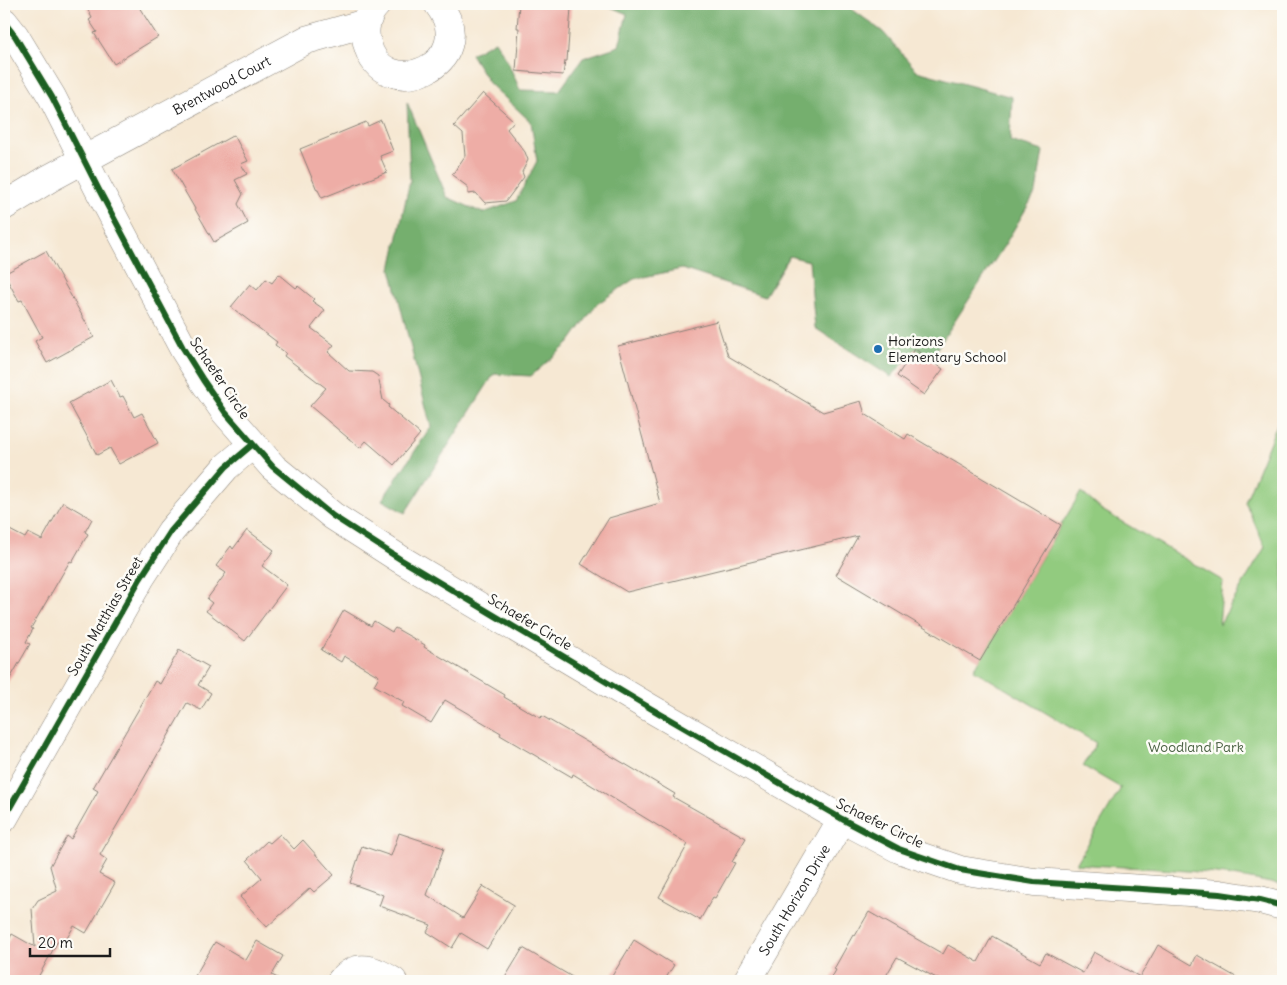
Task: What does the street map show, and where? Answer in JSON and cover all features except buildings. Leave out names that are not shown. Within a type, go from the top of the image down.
[{"type":"street","name":"Brentwood Court","points":[[371,13],[365,36],[368,48],[375,60],[385,69],[397,74],[410,75],[424,72],[435,65],[444,55],[449,42],[450,27],[445,13],[438,4]]},
{"type":"street","name":"Brentwood Court","points":[[4,206],[42,182],[306,40],[371,13]]},
{"type":"street","name":"Schaefer Circle","points":[[4,22],[15,36],[52,97],[83,160],[183,348],[214,396],[252,445],[272,467],[303,493],[362,535],[642,703],[842,819],[899,849],[960,870],[1034,882],[1220,894],[1260,900],[1283,906]]},
{"type":"street","name":"South Matthias Street","points":[[4,818],[140,579],[171,531],[226,468],[252,445]]},
{"type":"street","name":"South Horizon Drive","points":[[747,981],[842,819]]},
{"type":"street","points":[[341,981],[347,974],[357,969],[372,970],[393,981]]},
{"type":"green space","points":[[604,4],[845,4],[883,32],[917,71],[1012,97],[1010,141],[1043,151],[1036,192],[1004,246],[934,353],[913,352],[891,377],[815,328],[809,261],[789,256],[765,296],[682,269],[634,279],[597,304],[569,343],[531,376],[494,374],[405,513],[382,500],[431,427],[391,269],[410,180],[407,102],[447,197],[483,213],[516,201],[537,161],[531,122],[489,83],[471,54],[495,41],[507,60],[520,90],[559,91],[583,58],[619,46],[627,14]]},
{"type":"green space","name":"Woodland Park","points":[[1283,410],[1283,886],[1258,880],[1207,873],[1076,864],[1121,788],[1083,766],[1096,743],[974,670],[1081,492],[1102,510],[1223,581],[1219,625],[1265,547],[1245,502]]},
{"type":"cycle path","points":[[4,22],[15,36],[52,97],[183,348],[203,380],[225,412],[273,467],[333,516],[400,559],[650,708],[842,819],[899,849],[960,870],[1034,882],[1220,894],[1260,900],[1283,906]]},
{"type":"cycle path","points":[[4,818],[140,579],[171,531],[226,467],[252,445]]},
{"type":"place","name":"Horizons Elementary School","points":[[878,349]]}]
